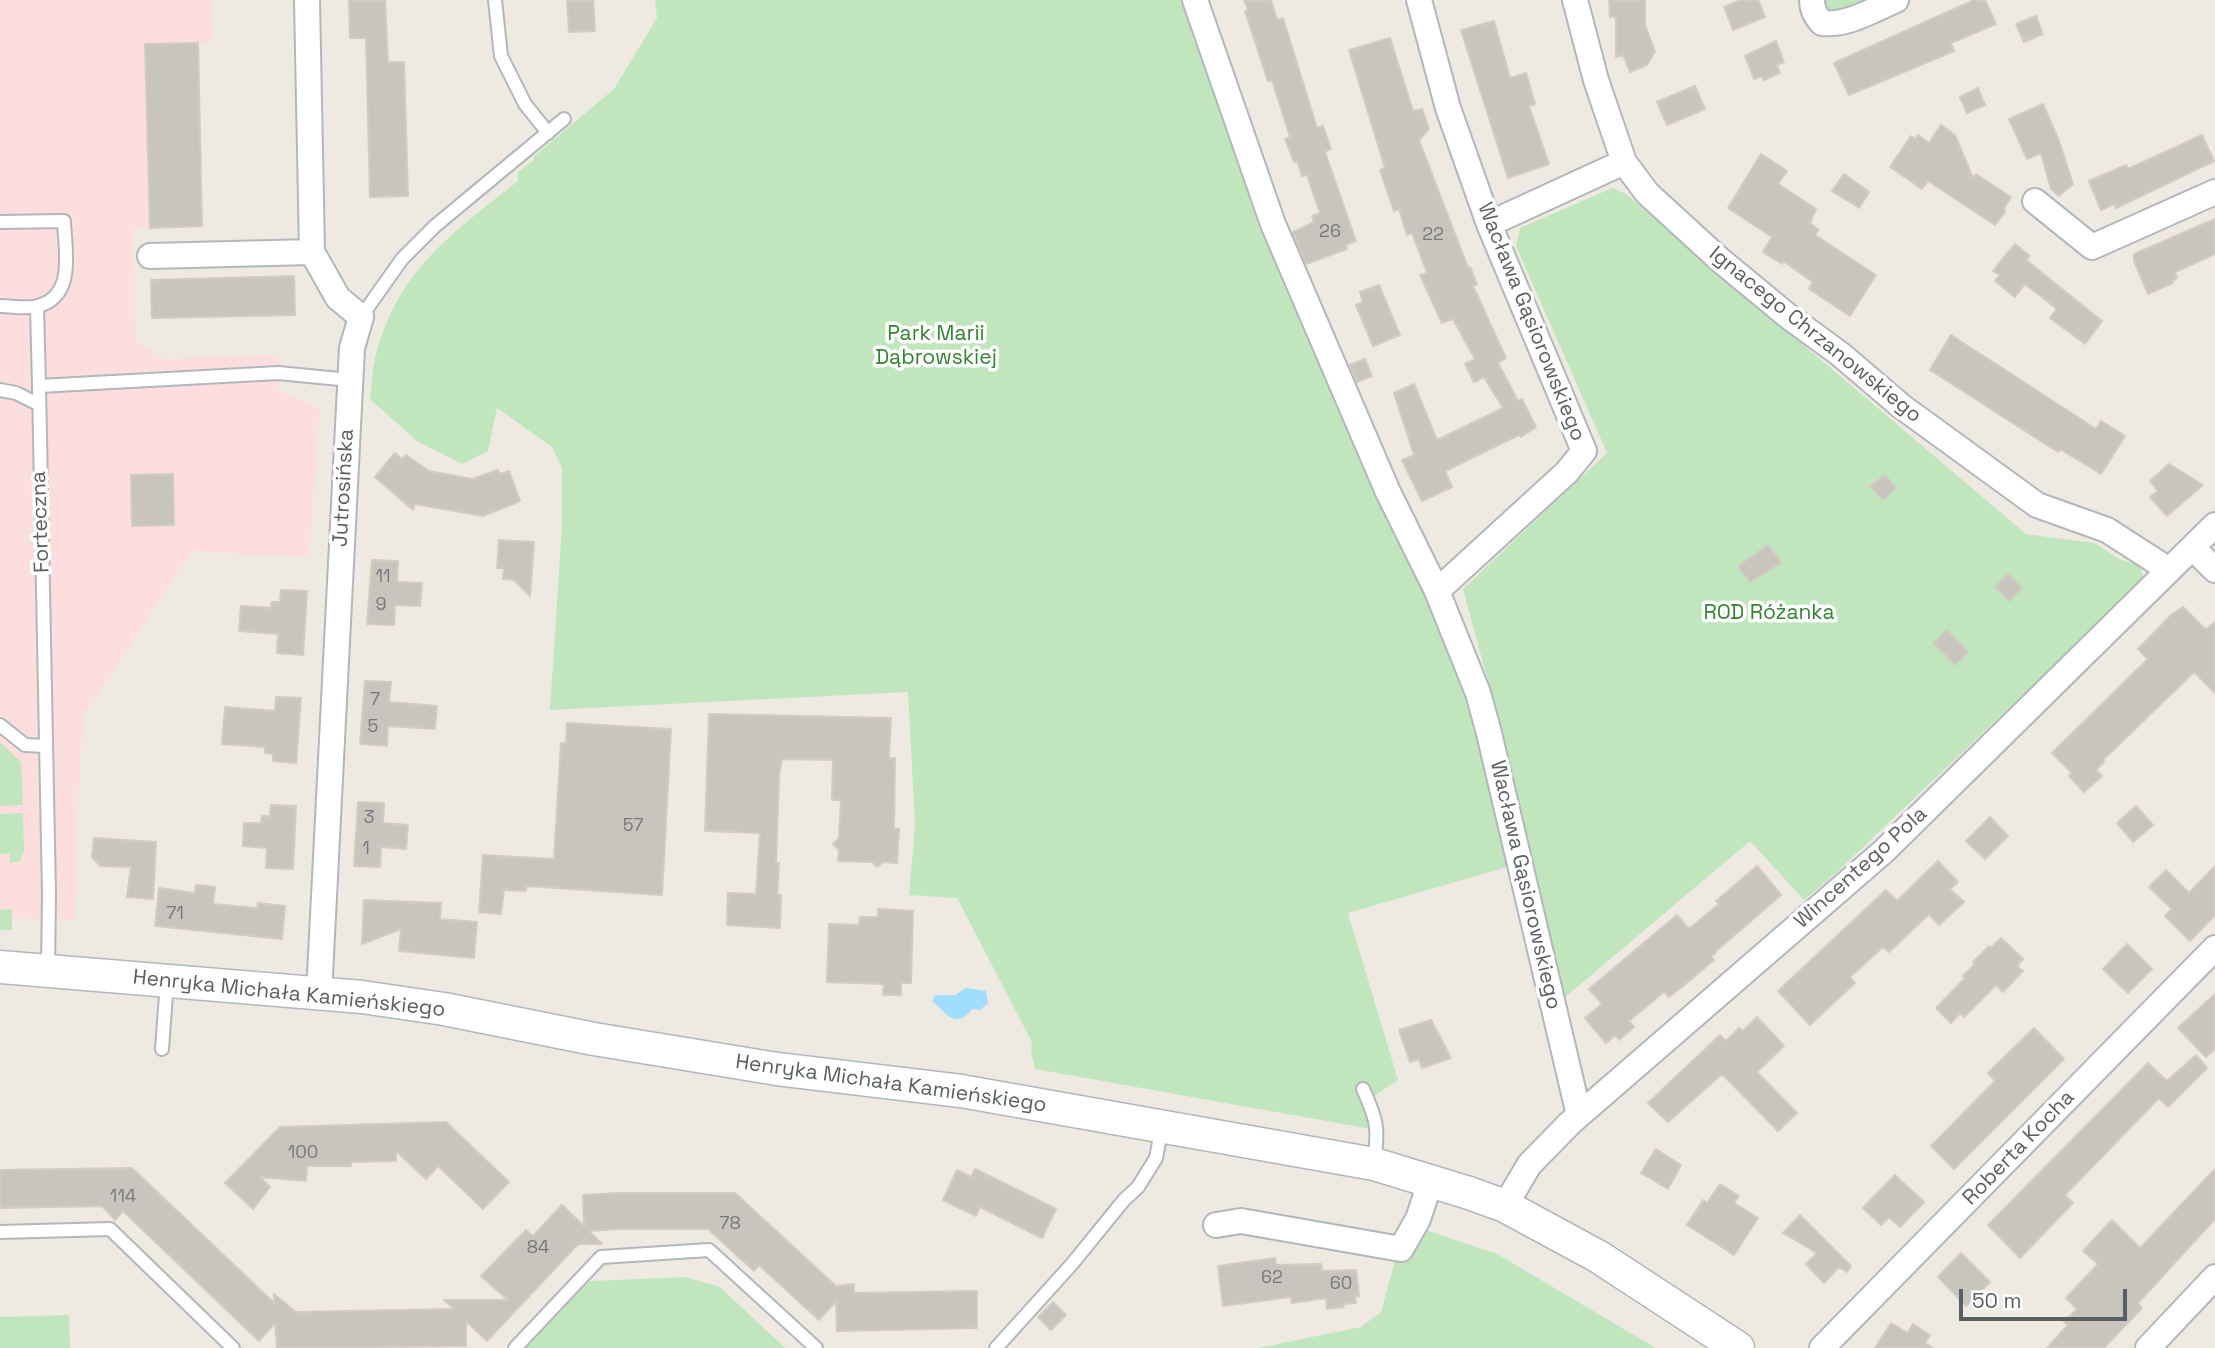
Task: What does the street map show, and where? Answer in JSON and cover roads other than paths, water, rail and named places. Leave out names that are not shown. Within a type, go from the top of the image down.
[{"type":"street","points":[[307,0],[312,252],[338,298],[361,317]]},
{"type":"street","points":[[1195,0],[1288,261],[1388,492],[1437,591]]},
{"type":"street","name":"Wacława Gąsiorowskiego","points":[[1419,0],[1448,108],[1489,224],[1584,451],[1567,472],[1437,591],[1478,693],[1489,733],[1579,1115]]},
{"type":"street","name":"Ignacego Chrzanowskiego","points":[[1574,0],[1596,80],[1624,162],[1647,193],[1719,259],[1788,316],[1840,354],[1901,406],[2037,505],[2107,530],[2169,570]]},
{"type":"street","points":[[1812,0],[1817,18],[1822,23],[1830,24],[1842,23],[1896,0]]},
{"type":"street","points":[[1489,224],[1624,162]]},
{"type":"street","points":[[2035,201],[2092,247],[2215,192]]},
{"type":"street","points":[[150,256],[312,252]]},
{"type":"street","name":"Jutrosińska","points":[[319,994],[350,380],[352,348],[361,317]]},
{"type":"street","name":"Wincentego Pola","points":[[1505,1206],[1529,1165],[1579,1115],[1884,851],[2215,525]]},
{"type":"street","points":[[2193,548],[2215,570]]},
{"type":"street","name":"Roberta Kocha","points":[[1822,1348],[2215,948]]},
{"type":"street","name":"Henryka Michała Kamieńskiego","points":[[0,967],[319,994],[444,1009],[594,1039],[777,1069],[961,1091],[1374,1164],[1431,1180],[1505,1206],[1599,1257],[1738,1348]]},
{"type":"street","points":[[1216,1225],[1241,1221],[1401,1249],[1418,1219],[1431,1180]]},
{"type":"street","points":[[2148,1348],[2215,1277]]},
{"type":"lane","points":[[495,0],[501,56],[525,104],[548,133]]},
{"type":"lane","points":[[361,317],[402,259],[435,226],[564,119]]},
{"type":"lane","points":[[0,222],[64,221],[65,276],[63,289],[53,300],[37,306],[0,306]]},
{"type":"lane","name":"Forteczna","points":[[37,306],[47,746],[48,970]]},
{"type":"lane","points":[[38,386],[278,373],[350,380]]},
{"type":"lane","points":[[0,390],[16,393],[38,404]]},
{"type":"lane","points":[[0,725],[25,745],[47,746]]},
{"type":"lane","points":[[162,1049],[167,981]]},
{"type":"lane","points":[[1363,1089],[1377,1118],[1378,1136],[1374,1164]]},
{"type":"lane","points":[[996,1348],[1138,1187],[1156,1158],[1162,1125]]},
{"type":"lane","points":[[0,1232],[110,1228],[233,1348]]},
{"type":"lane","points":[[515,1348],[601,1257],[709,1250],[816,1348]]},
{"type":"water","points":[[966,988],[986,991],[988,1003],[980,1010],[972,1009],[956,1019],[947,1015],[932,1001],[935,995],[955,995]]},
{"type":"park label","name":"Park Marii Dąbrowskiej","points":[[936,346]]},
{"type":"park label","name":"ROD Różanka","points":[[1769,613]]}]
